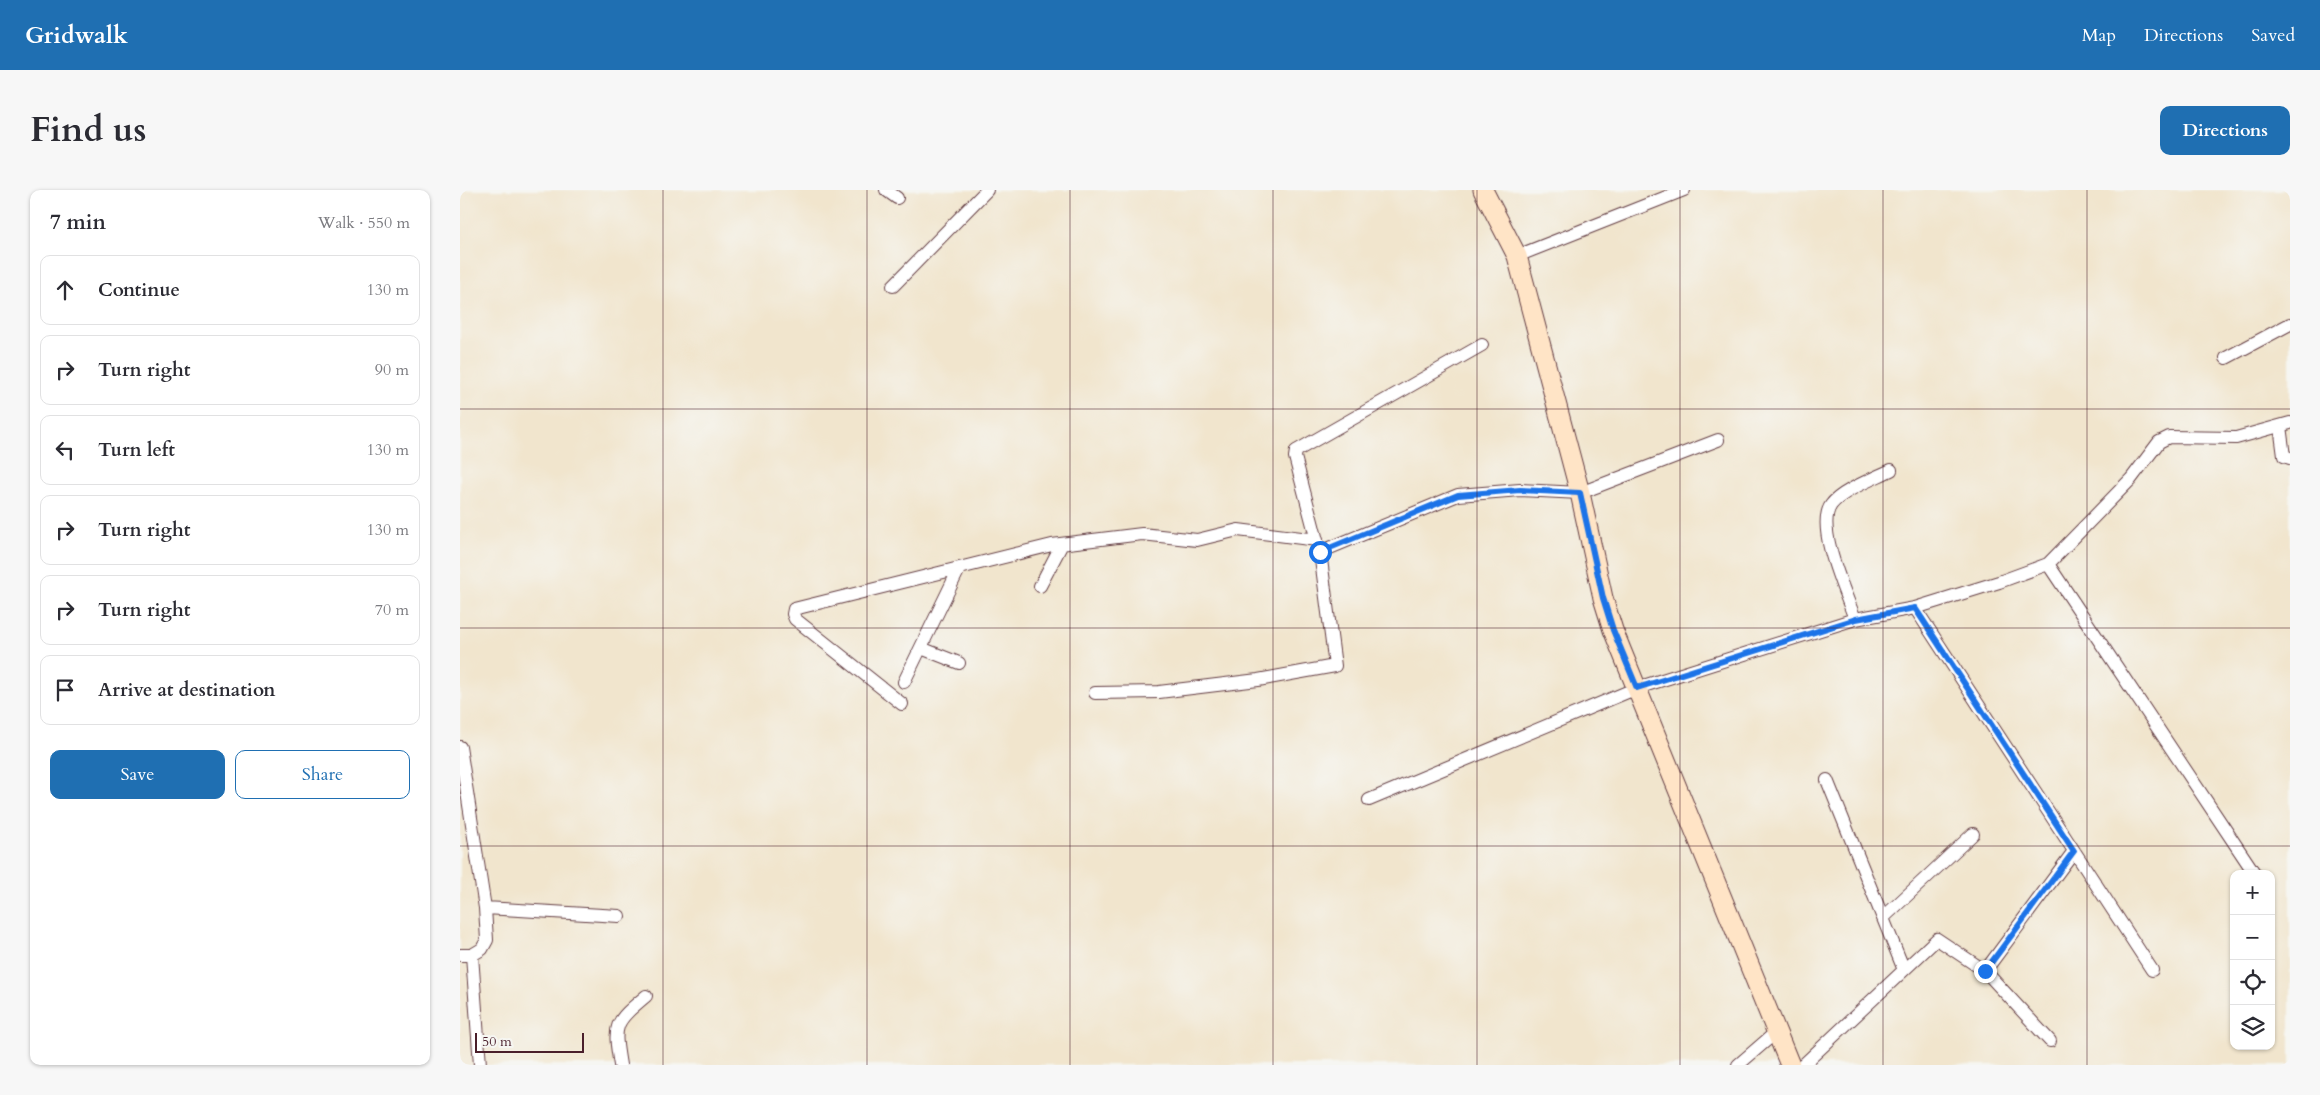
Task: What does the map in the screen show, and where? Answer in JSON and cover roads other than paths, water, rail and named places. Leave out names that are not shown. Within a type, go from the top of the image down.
[{"type":"street","points":[[886,190],[897,198]]},
{"type":"street","points":[[893,286],[987,190]]},
{"type":"street","points":[[1484,190],[1516,256],[1580,493],[1603,598],[1613,630],[1775,1033],[1790,1065]]},
{"type":"street","points":[[1516,256],[1684,190]]},
{"type":"street","points":[[2226,358],[2290,324]]},
{"type":"street","points":[[1095,693],[1159,692],[1258,680],[1335,666],[1318,546],[1296,457],[1296,450],[1482,345]]},
{"type":"street","points":[[1369,800],[1637,688],[1856,619],[1915,608],[1999,582],[2048,564],[2131,479],[2159,442],[2169,437],[2236,438],[2285,424],[2284,456],[2290,458]]},
{"type":"street","points":[[902,704],[795,619],[794,609],[1062,544],[1142,534],[1197,540],[1238,530],[1318,546],[1458,495],[1520,490],[1580,493],[1718,440]]},
{"type":"street","points":[[1856,619],[1832,557],[1826,518],[1831,505],[1838,498],[1891,470]]},
{"type":"street","points":[[1040,586],[1062,544]]},
{"type":"street","points":[[2048,564],[2252,870]]},
{"type":"street","points":[[904,682],[959,569]]},
{"type":"street","points":[[1915,608],[2152,970]]},
{"type":"street","points":[[921,648],[959,663]]},
{"type":"street","points":[[460,747],[485,908],[487,940],[482,950],[466,955],[480,1065]]},
{"type":"street","points":[[1827,780],[1904,970]]},
{"type":"street","points":[[1883,918],[1973,834]]},
{"type":"street","points":[[1985,971],[2074,851]]},
{"type":"street","points":[[485,908],[619,916]]},
{"type":"street","points":[[1802,1065],[1937,939],[1985,971],[2050,1042]]},
{"type":"street","points":[[620,1065],[616,1037],[617,1026],[623,1016],[646,996]]},
{"type":"street","points":[[1738,1065],[1775,1033]]}]
